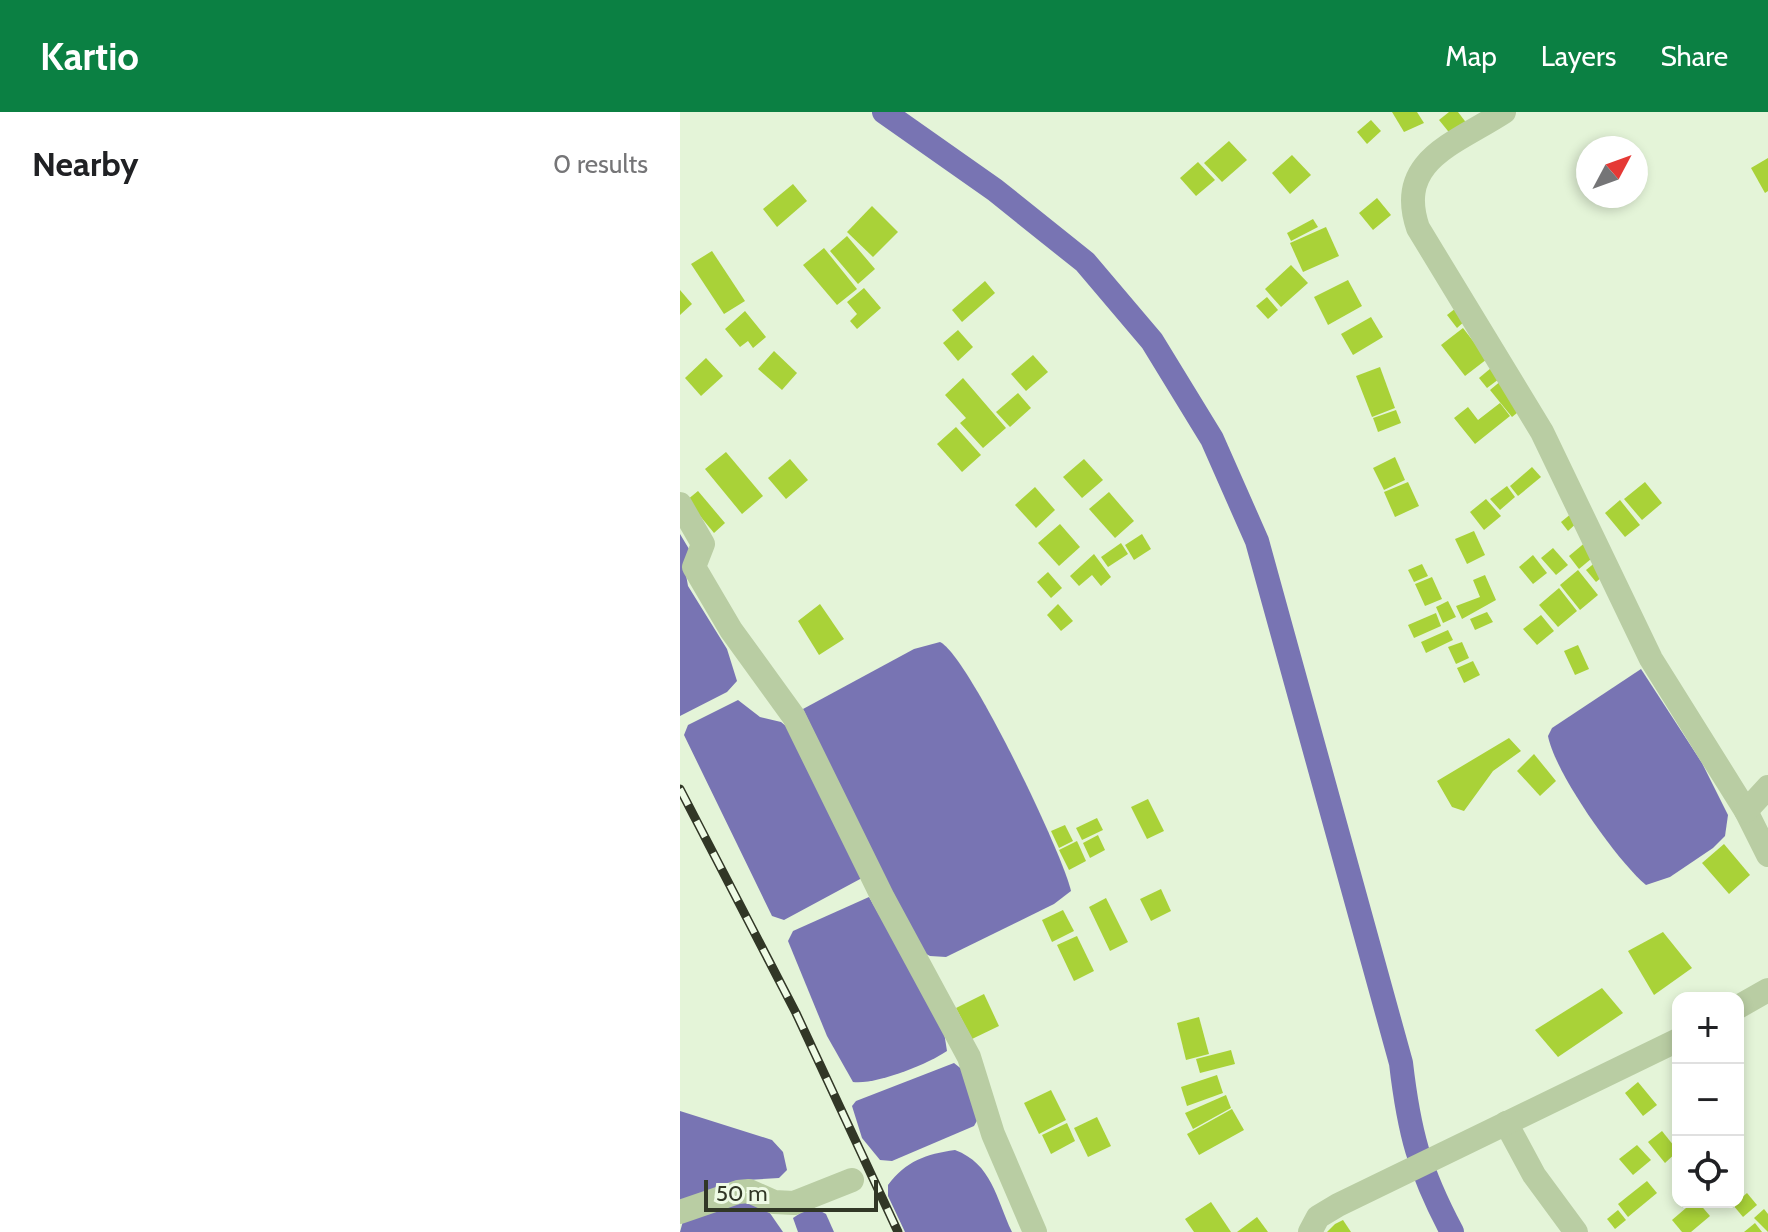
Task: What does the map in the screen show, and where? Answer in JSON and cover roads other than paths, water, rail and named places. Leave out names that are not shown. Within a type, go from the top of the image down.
[{"type":"street","points":[[1504,112],[1421,167],[1411,188],[1411,206],[1418,228],[1542,432],[1651,659],[1746,811],[1768,855]]},
{"type":"street","points":[[680,504],[703,544],[694,567],[731,630],[794,717],[883,898],[969,1057],[993,1134],[1035,1232]]},
{"type":"street","points":[[1746,811],[1768,787]]},
{"type":"street","points":[[1744,1004],[1768,990]]},
{"type":"street","points":[[1310,1232],[1318,1217],[1338,1205],[1672,1043]]},
{"type":"street","points":[[1497,1128],[1576,1232]]},
{"type":"street","points":[[680,1212],[738,1192],[794,1203],[852,1180]]},
{"type":"waterway","points":[[884,112],[995,190],[1085,262],[1152,341],[1212,439],[1257,541],[1401,1063],[1417,1150],[1431,1189],[1452,1232]]},
{"type":"railway","points":[[680,789],[796,1013],[898,1232]]}]
